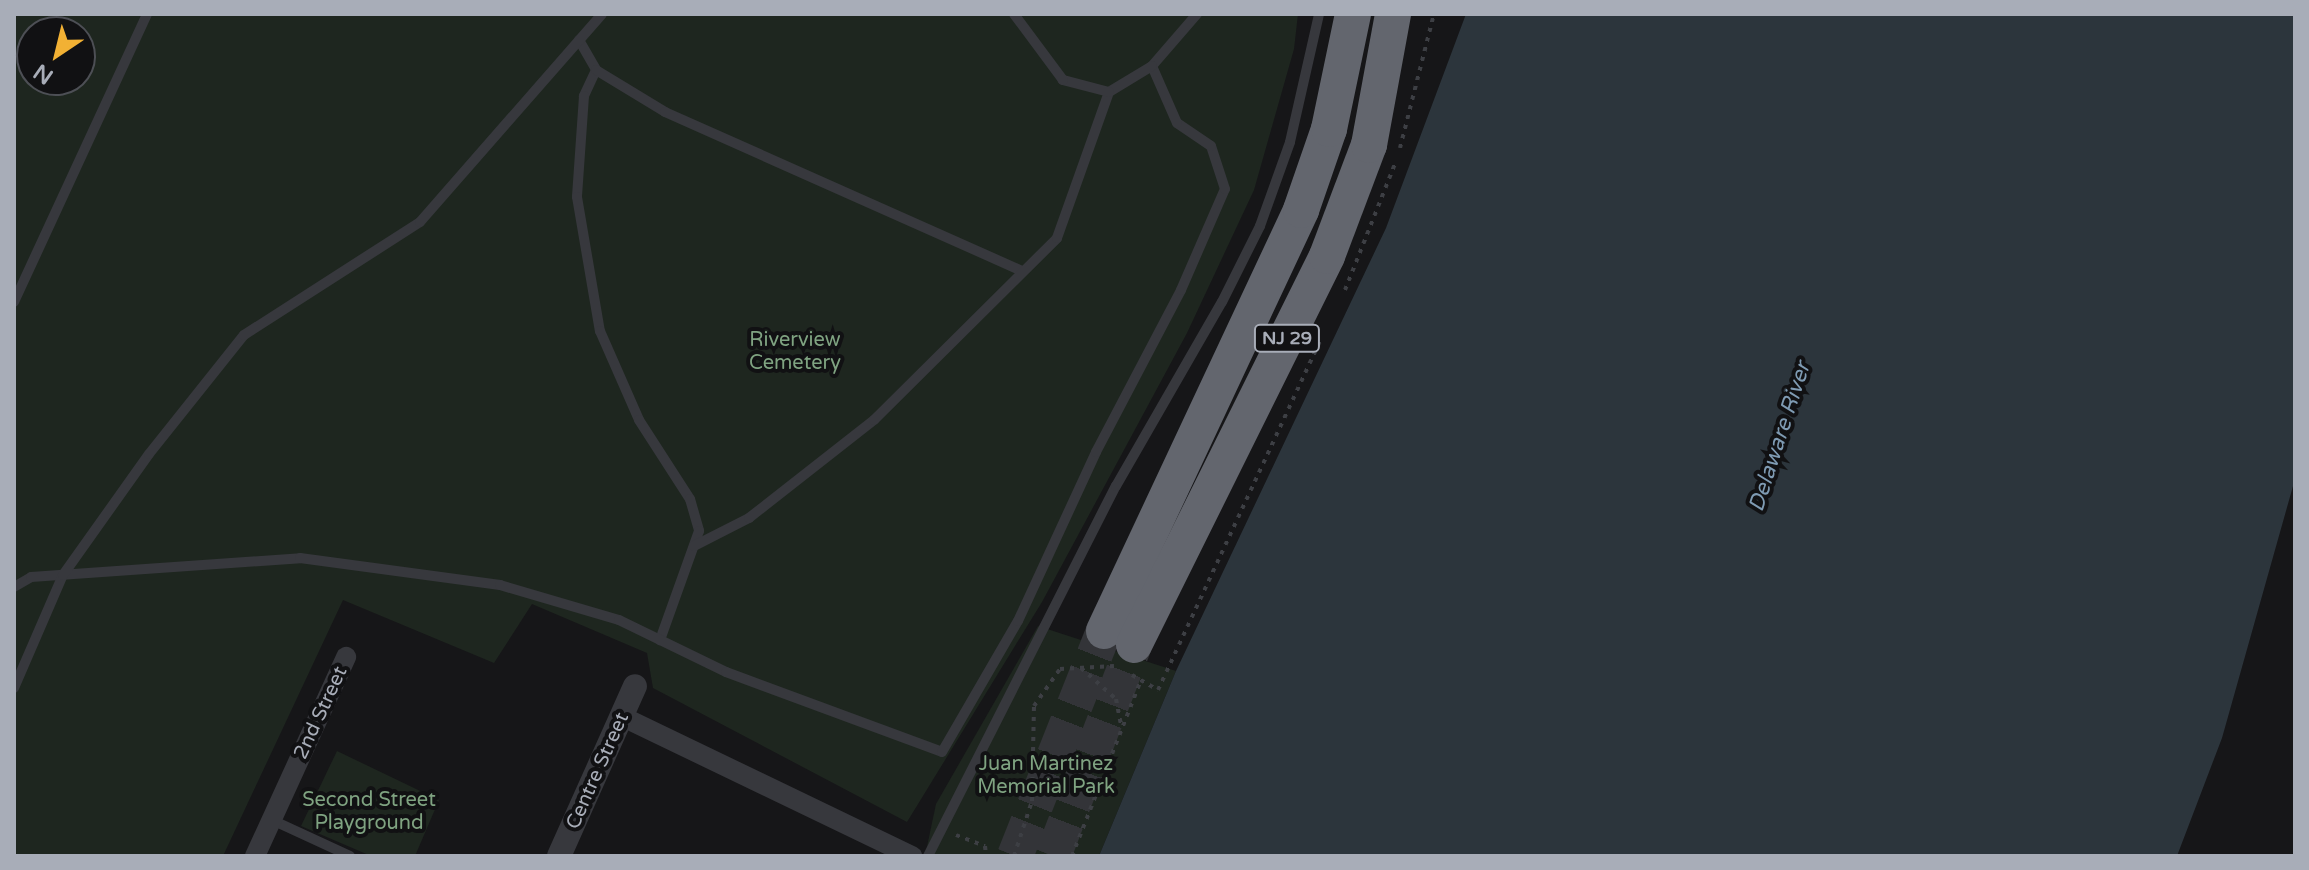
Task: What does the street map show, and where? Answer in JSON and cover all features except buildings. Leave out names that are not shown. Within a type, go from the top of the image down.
[{"type":"highway","name":"NJ 29","points":[[1126,652],[1301,210],[1329,129],[1353,14]]},
{"type":"highway","name":"NJ 29","points":[[1126,652],[1343,217],[1369,145],[1393,14]]},
{"type":"street","name":"2nd Street","points":[[255,856],[346,657]]},
{"type":"street","name":"Centre Street","points":[[559,856],[635,686]]},
{"type":"street","points":[[623,717],[923,855]]},
{"type":"lane","points":[[14,302],[147,14]]},
{"type":"lane","points":[[14,688],[63,575],[149,454],[244,335],[420,222],[602,14]]},
{"type":"lane","points":[[1014,14],[1063,80],[1109,92]]},
{"type":"lane","points":[[694,546],[749,518],[874,420],[1057,238],[1109,92],[1152,66],[1197,14]]},
{"type":"lane","points":[[923,855],[1116,486],[1222,302],[1260,226],[1290,142],[1319,14]]},
{"type":"lane","points":[[579,40],[596,70],[665,112],[1022,271]]},
{"type":"lane","points":[[14,587],[31,577],[300,558],[500,585],[619,620],[726,672],[942,752],[1018,621],[1096,452],[1181,290],[1225,189],[1211,146],[1177,123],[1152,66]]},
{"type":"lane","points":[[596,70],[584,96],[577,197],[600,331],[639,420],[690,499],[699,531],[660,640]]},
{"type":"lane","points":[[272,820],[350,856]]},
{"type":"path","points":[[1126,652],[1158,690],[1324,331]]},
{"type":"path","points":[[1014,856],[1032,801],[1034,706],[1060,669],[1115,666],[1126,652]]},
{"type":"path","points":[[1072,856],[1121,725],[1126,652]]},
{"type":"path","points":[[1081,668],[1116,699],[1121,725]]},
{"type":"path","points":[[923,855],[946,836],[955,835],[972,837],[985,846],[986,856]]},
{"type":"green space","name":"Riverview Cemetery","points":[[14,14],[1298,14],[1294,49],[1254,190],[1187,333],[1042,602],[907,822],[653,688],[647,653],[532,604],[494,663],[343,600],[223,856],[14,856]]},
{"type":"green space","name":"Juan Martinez Memorial Park","points":[[1038,626],[1176,671],[1099,856],[925,856],[936,804]]},
{"type":"green space","name":"Second Street Playground","points":[[337,751],[439,800],[415,856],[371,856],[301,826]]},
{"type":"water","name":"Delaware River","points":[[1466,14],[2295,14],[2295,479],[2222,738],[2177,856],[1099,856],[1176,671],[1386,228]]},
{"type":"tunnel","points":[[1015,856],[1104,631]]},
{"type":"tunnel","points":[[1053,856],[1134,645]]}]
